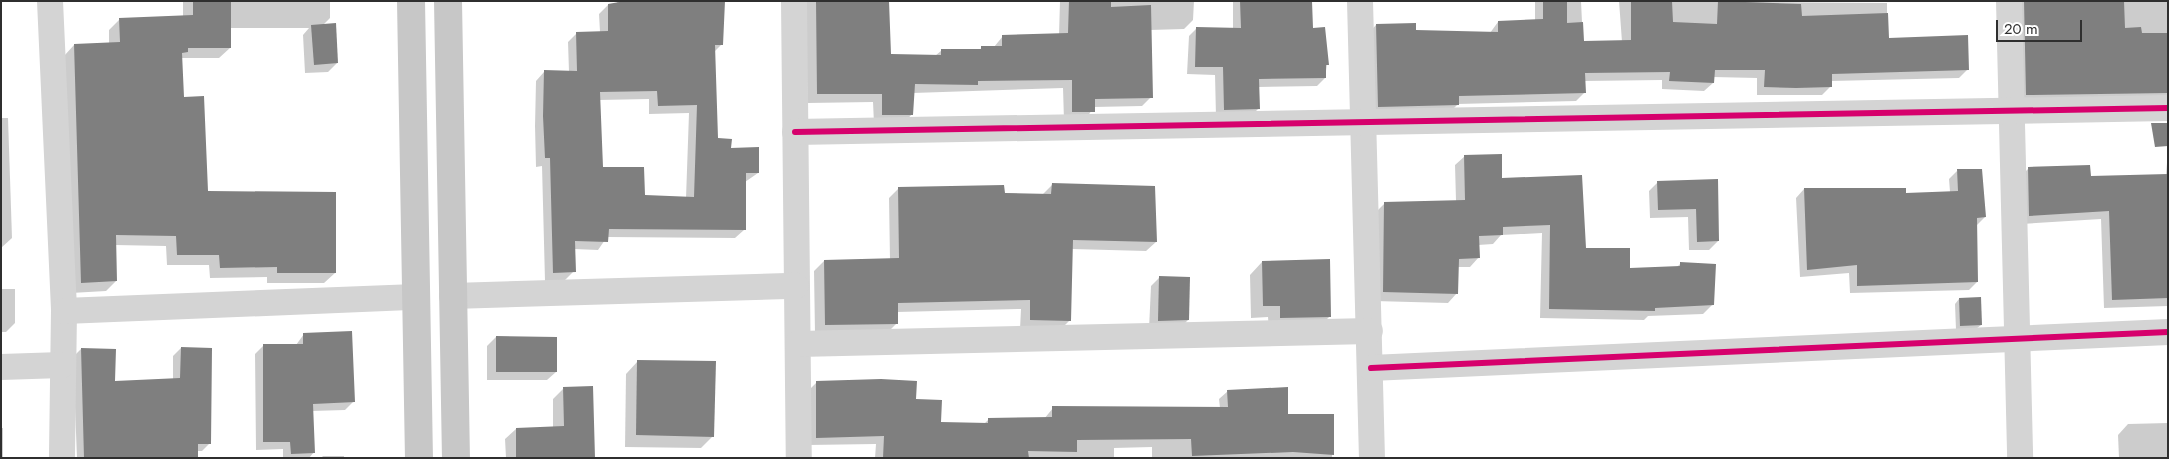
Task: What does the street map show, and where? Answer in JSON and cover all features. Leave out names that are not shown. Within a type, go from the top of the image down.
[{"type":"main road","points":[[411,1],[419,458]]},
{"type":"main road","points":[[448,1],[456,458]]},
{"type":"street","points":[[50,1],[64,311],[62,458]]},
{"type":"street","points":[[794,1],[799,458]]},
{"type":"street","points":[[1360,1],[1372,458]]},
{"type":"street","points":[[2009,1],[2020,458]]},
{"type":"street","points":[[795,132],[2168,108]]},
{"type":"street","points":[[452,296],[796,286]]},
{"type":"street","points":[[64,311],[416,297]]},
{"type":"street","points":[[798,344],[1370,332]]},
{"type":"street","points":[[1371,368],[1858,344],[2017,340],[2168,332]]},
{"type":"street","points":[[1,367],[62,365]]},
{"type":"building","points":[[193,1],[231,1],[231,48],[188,48],[188,52],[182,53],[184,97],[204,96],[208,191],[336,192],[336,273],[277,273],[277,267],[220,268],[219,255],[177,255],[176,236],[116,235],[117,281],[81,283],[74,44],[120,42],[119,18],[193,15]]},
{"type":"building","points":[[625,1],[725,1],[723,45],[715,45],[718,138],[732,139],[731,148],[759,147],[759,173],[746,173],[746,230],[609,229],[608,242],[575,241],[576,272],[553,273],[550,158],[545,158],[543,116],[544,70],[577,71],[576,32],[608,31],[608,4]],"holes":[[[657,91],[658,106],[697,105],[694,197],[645,195],[644,167],[603,167],[600,92]]]},
{"type":"building","points":[[816,1],[889,1],[891,54],[941,55],[941,49],[981,49],[981,46],[1002,46],[1002,35],[1068,33],[1069,1],[1111,1],[1111,7],[1151,5],[1153,98],[1095,99],[1095,112],[1072,112],[1072,80],[978,81],[978,85],[915,84],[913,115],[882,115],[882,94],[817,94]]},
{"type":"building","points":[[1240,1],[1312,1],[1313,28],[1325,27],[1329,65],[1326,65],[1326,78],[1259,79],[1260,109],[1224,110],[1223,67],[1195,67],[1196,27],[1241,28]]},
{"type":"building","points":[[1543,1],[1567,1],[1567,23],[1583,22],[1584,41],[1631,40],[1631,1],[1672,1],[1673,22],[1717,24],[1718,1],[1801,4],[1802,16],[1888,13],[1889,38],[1968,35],[1969,70],[1832,74],[1832,87],[1796,88],[1764,87],[1765,70],[1715,70],[1714,83],[1669,81],[1670,72],[1585,73],[1586,93],[1459,96],[1459,105],[1378,107],[1376,24],[1416,23],[1416,30],[1498,32],[1498,21],[1543,19]]},
{"type":"building","points":[[2024,1],[2124,1],[2125,28],[2141,27],[2142,33],[2168,33],[2168,93],[2026,95]]},
{"type":"building","points":[[336,23],[338,63],[314,65],[311,25]]},
{"type":"building","points":[[2151,123],[2168,123],[2168,146],[2155,147]]},
{"type":"building","points":[[1502,154],[1502,178],[1582,175],[1586,248],[1630,248],[1630,268],[1680,266],[1680,262],[1716,264],[1714,305],[1655,308],[1655,311],[1549,309],[1550,225],[1503,227],[1503,235],[1479,236],[1480,258],[1459,259],[1458,294],[1383,292],[1384,202],[1465,200],[1464,155]]},
{"type":"building","points":[[2090,165],[2091,176],[2168,174],[2168,298],[2112,300],[2109,211],[2029,216],[2028,167]]},
{"type":"building","points":[[1957,169],[1982,169],[1986,217],[1977,218],[1978,282],[1857,286],[1857,265],[1807,270],[1804,188],[1906,188],[1906,193],[1958,191]]},
{"type":"building","points":[[1718,179],[1719,241],[1697,242],[1696,209],[1658,210],[1657,181]]},
{"type":"building","points":[[1052,183],[1155,186],[1157,242],[1073,240],[1071,321],[1030,320],[1030,300],[898,303],[898,324],[825,325],[824,260],[899,258],[898,187],[1004,185],[1005,193],[1051,194]]},
{"type":"building","points":[[1330,259],[1331,317],[1280,318],[1280,306],[1263,306],[1262,261]]},
{"type":"building","points":[[1159,276],[1190,277],[1189,320],[1158,321]]},
{"type":"building","points":[[1981,297],[1982,325],[1960,326],[1959,298]]},
{"type":"building","points":[[352,331],[355,402],[313,404],[315,453],[291,454],[290,442],[263,442],[263,344],[303,344],[303,333]]},
{"type":"building","points":[[496,336],[557,337],[557,372],[496,372]]},
{"type":"building","points":[[181,347],[212,348],[211,444],[198,444],[198,457],[84,458],[81,348],[116,349],[115,381],[180,378]]},
{"type":"building","points":[[637,360],[716,361],[714,437],[636,435]]},
{"type":"building","points":[[881,379],[917,381],[916,399],[942,400],[941,422],[988,423],[988,418],[1052,417],[1052,406],[1228,407],[1227,390],[1288,387],[1288,414],[1334,414],[1334,455],[1293,452],[1192,456],[1191,439],[1077,440],[1077,452],[1028,451],[1029,458],[883,458],[884,436],[816,438],[816,381]]},
{"type":"building","points":[[593,386],[595,458],[516,458],[516,428],[564,426],[563,387]]},
{"type":"cycle path","points":[[795,132],[2168,108]]},
{"type":"cycle path","points":[[1371,368],[2168,332]]}]
